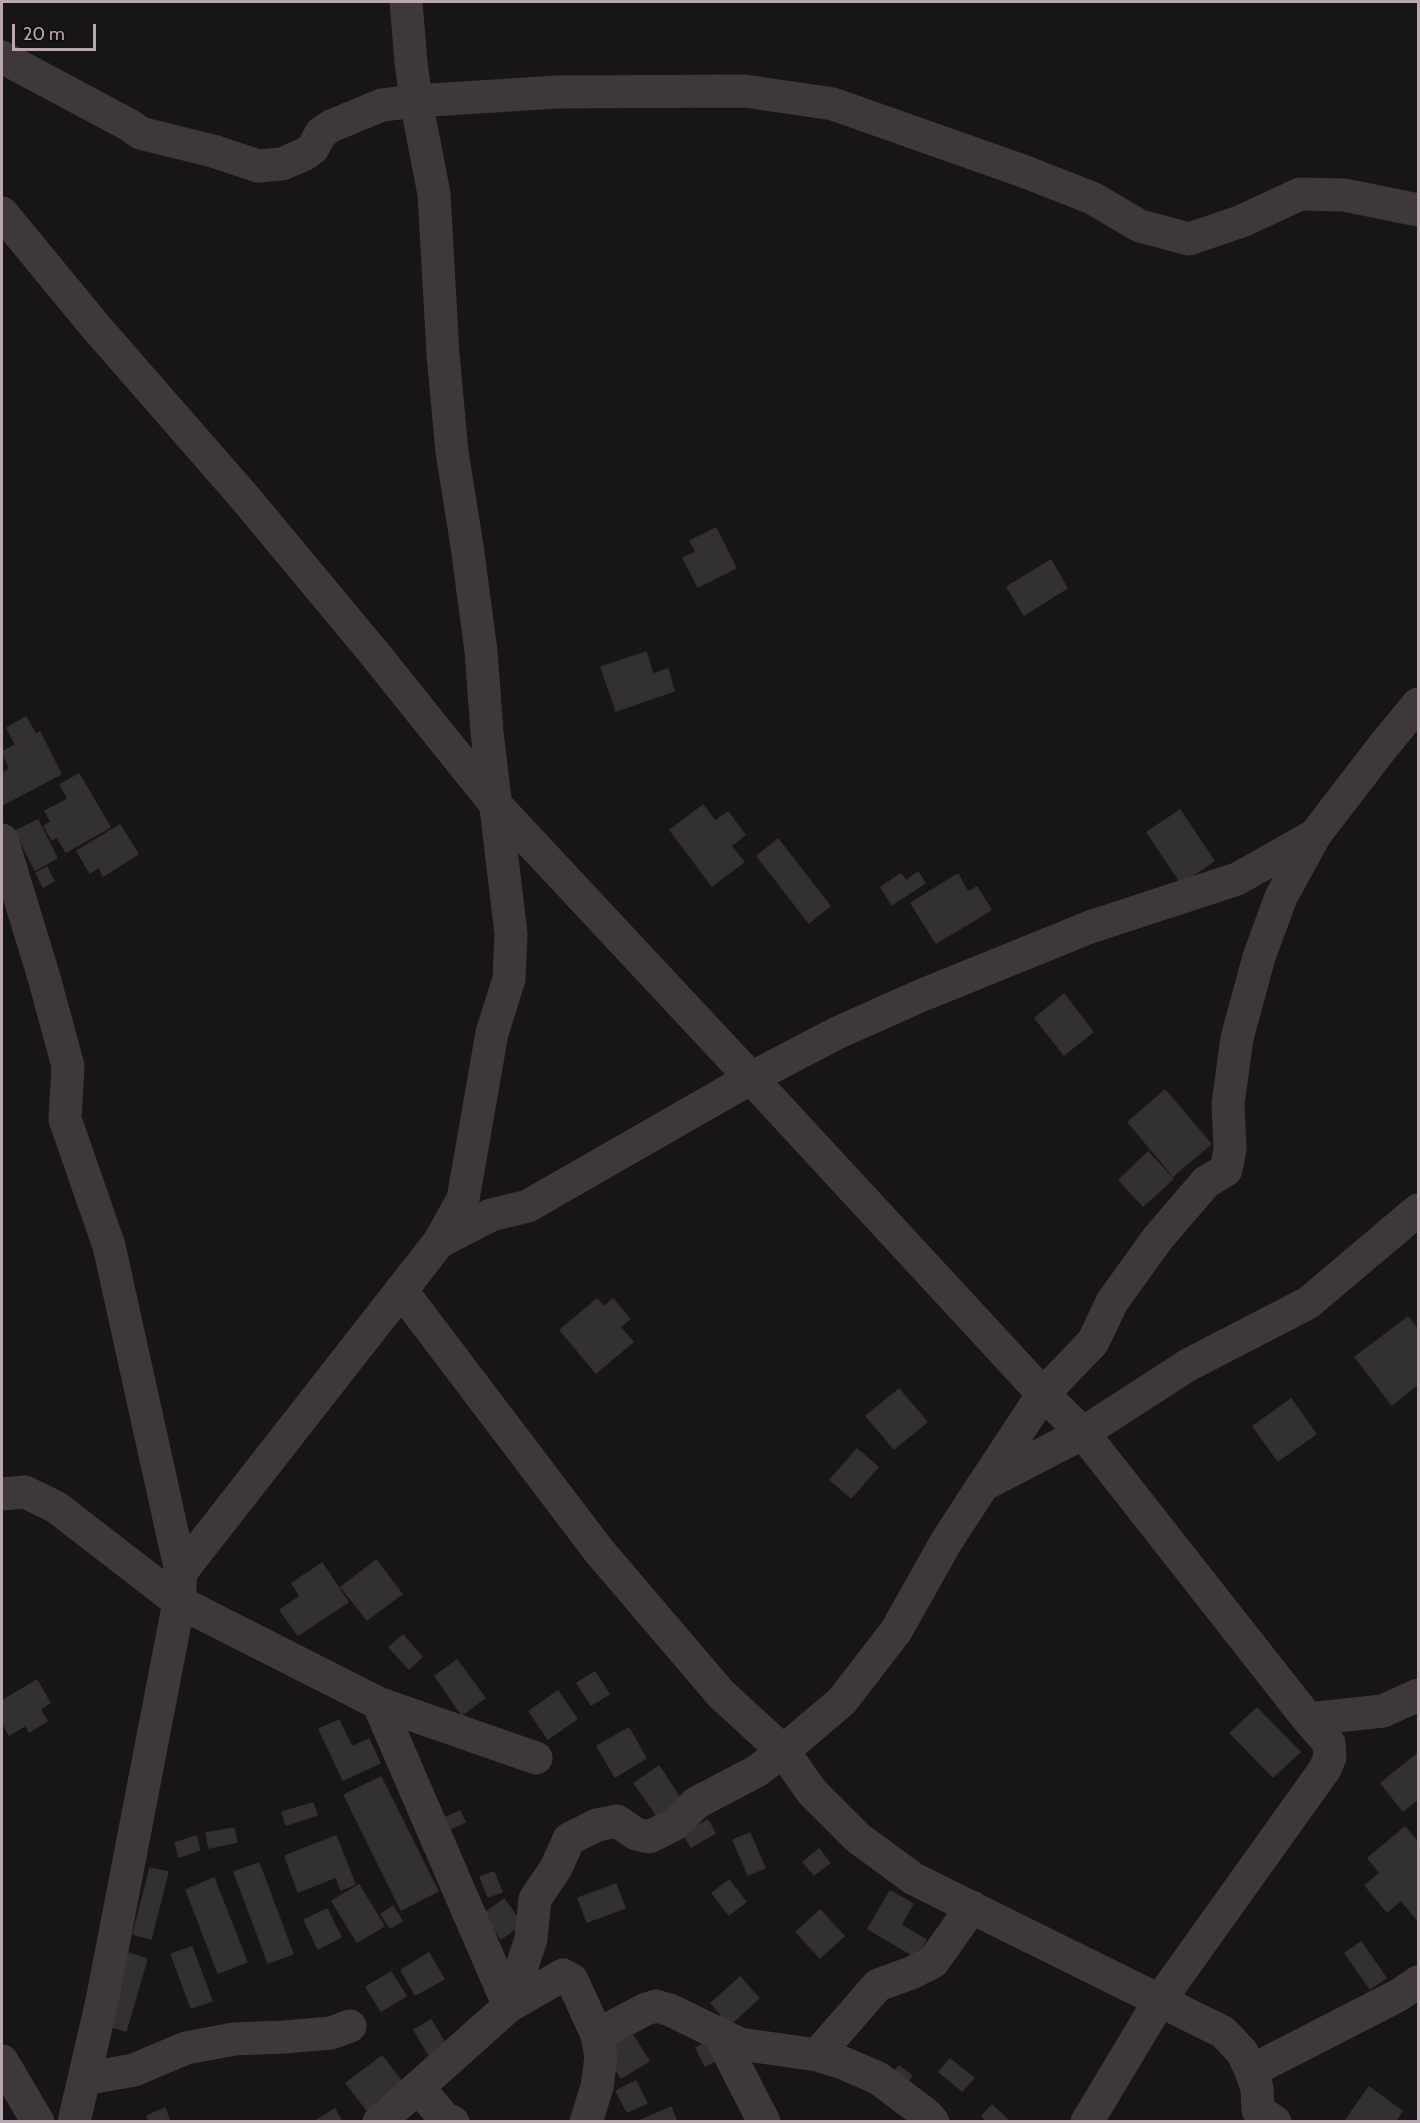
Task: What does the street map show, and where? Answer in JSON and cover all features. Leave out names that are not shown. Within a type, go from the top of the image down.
[{"type":"street","points":[[180,1587],[439,1242],[463,1199],[492,1033],[509,979],[511,934],[487,732],[481,651],[468,546],[452,452],[443,354],[434,194],[416,101],[406,2]]},
{"type":"street","points":[[2,57],[140,133],[213,151],[258,166],[282,164],[305,153],[313,148],[321,133],[332,126],[382,105],[557,92],[745,91],[833,104],[1023,171],[1092,198],[1140,226],[1189,239],[1242,221],[1300,194],[1344,195],[1419,210]]},
{"type":"street","points":[[2,213],[95,326],[254,508],[496,806],[752,1078],[1043,1394],[1083,1433],[1329,1743],[1330,1757],[1325,1769],[1160,2000],[1087,2121]]},
{"type":"street","points":[[508,2006],[531,1939],[535,1899],[556,1868],[569,1839],[597,1824],[617,1821],[636,1834],[649,1838],[675,1824],[696,1803],[757,1771],[842,1701],[896,1631],[946,1542],[1043,1394],[1093,1342],[1112,1302],[1158,1238],[1206,1182],[1226,1170],[1230,1149],[1228,1104],[1237,1038],[1259,957],[1281,897],[1315,835],[1419,704]]},
{"type":"street","points":[[439,1242],[491,1215],[528,1206],[752,1078],[837,1033],[920,996],[1090,927],[1237,879],[1315,835]]},
{"type":"street","points":[[2,840],[68,1066],[65,1119],[109,1246],[180,1587],[102,2001],[74,2121]]},
{"type":"street","points":[[983,1485],[1083,1433],[1188,1365],[1308,1303],[1419,1210]]},
{"type":"street","points":[[401,1290],[599,1551],[721,1694],[783,1751],[812,1792],[858,1838],[914,1879],[1223,2032],[1242,2052],[1251,2071],[1257,2088],[1258,2110],[1275,2121]]},
{"type":"street","points":[[2,1494],[25,1492],[56,1507],[180,1587],[378,1704],[536,1758]]},
{"type":"street","points":[[1308,1719],[1383,1711],[1419,1695]]},
{"type":"street","points":[[378,1704],[508,2006]]},
{"type":"street","points":[[817,2055],[878,1985],[933,1962],[972,1907]]},
{"type":"street","points":[[379,2121],[508,2006],[563,1975],[572,1980],[597,2035],[601,2057],[597,2087],[586,2121]]},
{"type":"street","points":[[1251,2071],[1399,1995],[1419,1982]]},
{"type":"street","points":[[597,2035],[656,2006],[670,2010],[740,2044],[817,2055],[843,2063],[878,2078],[933,2121]]},
{"type":"street","points":[[84,2079],[134,2070],[186,2048],[234,2039],[331,2033],[350,2026]]},
{"type":"street","points":[[718,2032],[764,2121]]},
{"type":"street","points":[[2,2061],[38,2121]]},
{"type":"street","points":[[417,2087],[444,2118],[453,2121]]},
{"type":"building","points":[[716,528],[736,568],[698,587],[683,558],[696,552],[690,541]]},
{"type":"building","points":[[1051,560],[1067,588],[1024,615],[1007,587]]},
{"type":"building","points":[[646,652],[653,674],[668,669],[674,691],[616,711],[601,667]]},
{"type":"building","points":[[26,717],[35,733],[15,744],[7,728]]},
{"type":"building","points":[[40,732],[61,774],[2,805],[2,773],[10,769],[2,752]]},
{"type":"building","points":[[79,774],[110,827],[66,852],[57,837],[52,840],[44,826],[51,822],[45,811],[68,799],[60,785]]},
{"type":"building","points":[[703,805],[715,821],[728,812],[745,835],[731,846],[744,862],[712,886],[670,830]]},
{"type":"building","points":[[1180,810],[1214,861],[1181,883],[1147,832]]},
{"type":"building","points":[[38,820],[57,858],[35,870],[15,831]]},
{"type":"building","points":[[120,825],[138,854],[103,876],[99,867],[90,873],[77,851]]},
{"type":"building","points":[[778,839],[830,906],[809,923],[757,856]]},
{"type":"building","points":[[47,867],[54,881],[43,887],[36,873]]},
{"type":"building","points":[[918,872],[925,883],[892,905],[881,887],[901,874],[906,881]]},
{"type":"building","points":[[958,874],[968,892],[977,887],[991,910],[936,943],[911,903]]},
{"type":"building","points":[[1064,994],[1093,1032],[1064,1055],[1035,1018]]},
{"type":"building","points":[[1165,1090],[1211,1144],[1173,1176],[1128,1122]]},
{"type":"building","points":[[1148,1152],[1173,1179],[1143,1206],[1119,1180]]},
{"type":"building","points":[[597,1299],[604,1307],[613,1299],[630,1319],[620,1327],[633,1342],[596,1373],[560,1330]]},
{"type":"building","points":[[1408,1317],[1418,1330],[1418,1384],[1392,1405],[1355,1357]]},
{"type":"building","points":[[899,1389],[927,1422],[894,1449],[866,1416]]},
{"type":"building","points":[[1291,1399],[1316,1434],[1278,1461],[1253,1426]]},
{"type":"building","points":[[857,1449],[878,1467],[851,1498],[830,1480]]},
{"type":"building","points":[[376,1560],[402,1594],[367,1620],[341,1587]]},
{"type":"building","points":[[322,1563],[348,1602],[298,1635],[280,1610],[300,1596],[292,1583]]},
{"type":"building","points":[[403,1635],[422,1657],[409,1669],[389,1647]]},
{"type":"building","points":[[457,1660],[485,1698],[462,1715],[435,1676]]},
{"type":"building","points":[[595,1672],[609,1694],[591,1705],[577,1683]]},
{"type":"building","points":[[37,1680],[50,1703],[40,1709],[47,1721],[29,1732],[26,1725],[9,1735],[2,1722],[2,1701]]},
{"type":"building","points":[[558,1691],[577,1719],[548,1739],[529,1711]]},
{"type":"building","points":[[1257,1708],[1300,1752],[1273,1777],[1230,1733]]},
{"type":"building","points":[[339,1720],[352,1747],[369,1739],[380,1763],[343,1780],[319,1729]]},
{"type":"building","points":[[629,1728],[646,1758],[615,1777],[597,1746]]},
{"type":"building","points":[[1418,1753],[1418,1799],[1403,1811],[1381,1783]]},
{"type":"building","points":[[659,1766],[682,1801],[658,1817],[634,1783]]},
{"type":"building","points":[[381,1777],[438,1891],[401,1910],[344,1795]]},
{"type":"building","points":[[313,1803],[317,1815],[286,1825],[282,1812]]},
{"type":"building","points":[[460,1811],[465,1822],[450,1829],[445,1818]]},
{"type":"building","points":[[708,1820],[715,1833],[691,1847],[683,1834]]},
{"type":"building","points":[[1405,1827],[1418,1843],[1418,1921],[1401,1900],[1387,1912],[1365,1885],[1380,1873],[1368,1858]]},
{"type":"building","points":[[234,1828],[237,1842],[209,1848],[206,1833]]},
{"type":"building","points":[[750,1833],[765,1868],[748,1875],[733,1840]]},
{"type":"building","points":[[196,1836],[200,1850],[179,1857],[175,1843]]},
{"type":"building","points":[[336,1836],[355,1884],[341,1890],[336,1877],[298,1892],[285,1856]]},
{"type":"building","points":[[819,1849],[830,1863],[814,1875],[803,1862]]},
{"type":"building","points":[[259,1863],[293,1954],[268,1963],[234,1872]]},
{"type":"building","points":[[150,1868],[168,1872],[151,1939],[133,1934]]},
{"type":"building","points":[[494,1872],[502,1892],[488,1897],[480,1877]]},
{"type":"building","points":[[214,1878],[247,1962],[218,1973],[186,1890]]},
{"type":"building","points":[[729,1880],[746,1902],[729,1915],[712,1893]]},
{"type":"building","points":[[616,1884],[625,1908],[587,1922],[578,1898]]},
{"type":"building","points":[[359,1885],[384,1926],[357,1942],[332,1901]]},
{"type":"building","points":[[890,1891],[913,1904],[901,1925],[926,1940],[916,1957],[868,1929]]},
{"type":"building","points":[[504,1899],[522,1924],[501,1939],[483,1914]]},
{"type":"building","points":[[393,1906],[402,1921],[390,1928],[381,1914]]},
{"type":"building","points":[[327,1909],[341,1937],[318,1949],[304,1920]]},
{"type":"building","points":[[820,1910],[844,1936],[820,1958],[796,1932]]},
{"type":"building","points":[[1361,1942],[1386,1978],[1370,1989],[1345,1953]]},
{"type":"building","points":[[192,1947],[212,2001],[191,2008],[171,1954]]},
{"type":"building","points":[[128,1953],[147,1959],[126,2031],[106,2025]]},
{"type":"building","points":[[429,1953],[444,1979],[415,1995],[401,1970]]},
{"type":"building","points":[[391,1972],[406,1996],[381,2011],[366,1987]]},
{"type":"building","points":[[740,1977],[759,1998],[730,2025],[711,2003]]},
{"type":"building","points":[[431,2020],[446,2045],[429,2055],[414,2030]]},
{"type":"building","points":[[629,2029],[649,2061],[621,2078],[601,2046]]},
{"type":"building","points":[[713,2039],[722,2057],[705,2066],[696,2048]]},
{"type":"building","points":[[382,2056],[406,2087],[370,2114],[346,2083]]},
{"type":"building","points":[[950,2059],[974,2078],[962,2091],[939,2072]]},
{"type":"building","points":[[899,2066],[912,2076],[903,2087],[890,2076]]},
{"type":"building","points":[[636,2081],[647,2103],[627,2112],[616,2091]]},
{"type":"building","points":[[1369,2087],[1402,2111],[1395,2122],[1345,2121]]},
{"type":"building","points":[[992,2105],[1007,2119],[1004,2122],[988,2122],[982,2116]]},
{"type":"building","points":[[671,2107],[677,2122],[637,2122]]},
{"type":"building","points":[[165,2108],[170,2122],[149,2122],[147,2116]]},
{"type":"building","points":[[335,2109],[342,2122],[314,2122]]}]
